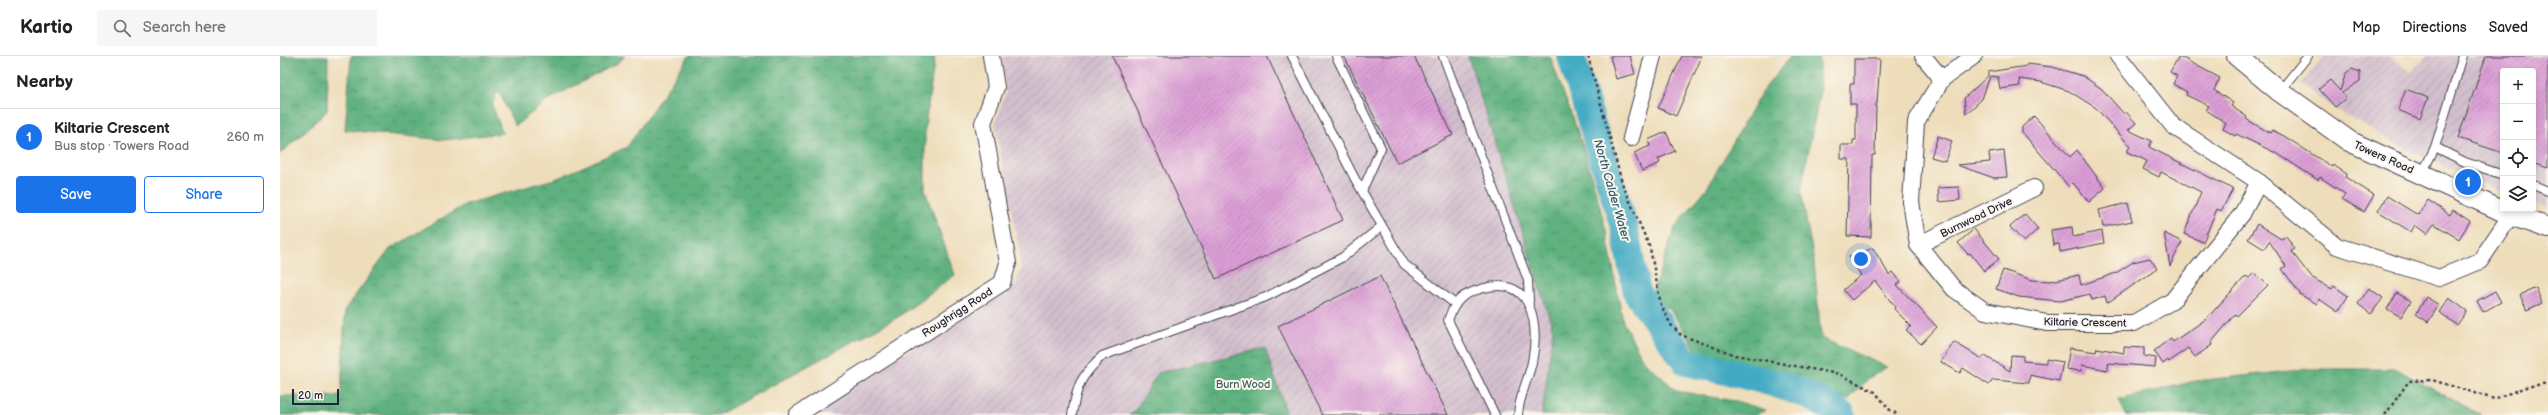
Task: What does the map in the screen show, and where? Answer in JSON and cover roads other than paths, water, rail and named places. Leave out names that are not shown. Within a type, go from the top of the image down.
[{"type":"street","name":"Roughrigg Road","points":[[797,415],[1002,283],[1008,262],[983,123],[996,86],[991,56]]},
{"type":"street","points":[[1631,138],[1652,56]]},
{"type":"street","points":[[1923,56],[1942,79]]},
{"type":"street","points":[[1918,245],[1911,202],[1916,122],[1942,79],[1974,56]]},
{"type":"street","points":[[2118,56],[2173,126],[2260,182],[2337,246],[2439,278],[2480,261],[2511,214]]},
{"type":"street","name":"Towers Road","points":[[2237,56],[2279,92],[2349,141],[2511,214],[2548,228]]},
{"type":"street","name":"Kiltarie Crescent","points":[[1918,245],[1954,289],[1985,311],[2047,323],[2134,323],[2172,301],[2242,214],[2260,182]]},
{"type":"street","name":"Burnwood Drive","points":[[1918,245],[2034,188]]},
{"type":"lane","points":[[1292,56],[1362,191],[1404,264],[1455,304]]},
{"type":"lane","points":[[1336,56],[1381,148],[1362,191]]},
{"type":"lane","points":[[1443,56],[1528,280],[1529,301],[1535,325],[1532,363],[1519,398],[1518,415]]},
{"type":"lane","points":[[2279,92],[2308,56]]},
{"type":"lane","points":[[2422,174],[2434,146],[2463,56]]},
{"type":"lane","points":[[2434,146],[2465,162],[2500,174]]},
{"type":"lane","points":[[2536,187],[2548,191]]},
{"type":"lane","points":[[1072,415],[1075,395],[1083,375],[1102,356],[1266,297],[1343,257],[1382,226]]},
{"type":"lane","points":[[1495,415],[1450,327],[1448,320],[1455,304],[1466,293],[1495,285],[1517,290],[1529,301]]},
{"type":"waterway","name":"North Calder Water","points":[[1571,56],[1624,227],[1637,293],[1686,362],[1767,381],[1788,388],[1808,396],[1842,415]]},
{"type":"place","name":"Kiltarie Crescent","points":[[2468,182]]},
{"type":"park label","name":"Burn Wood","points":[[1243,384]]}]
